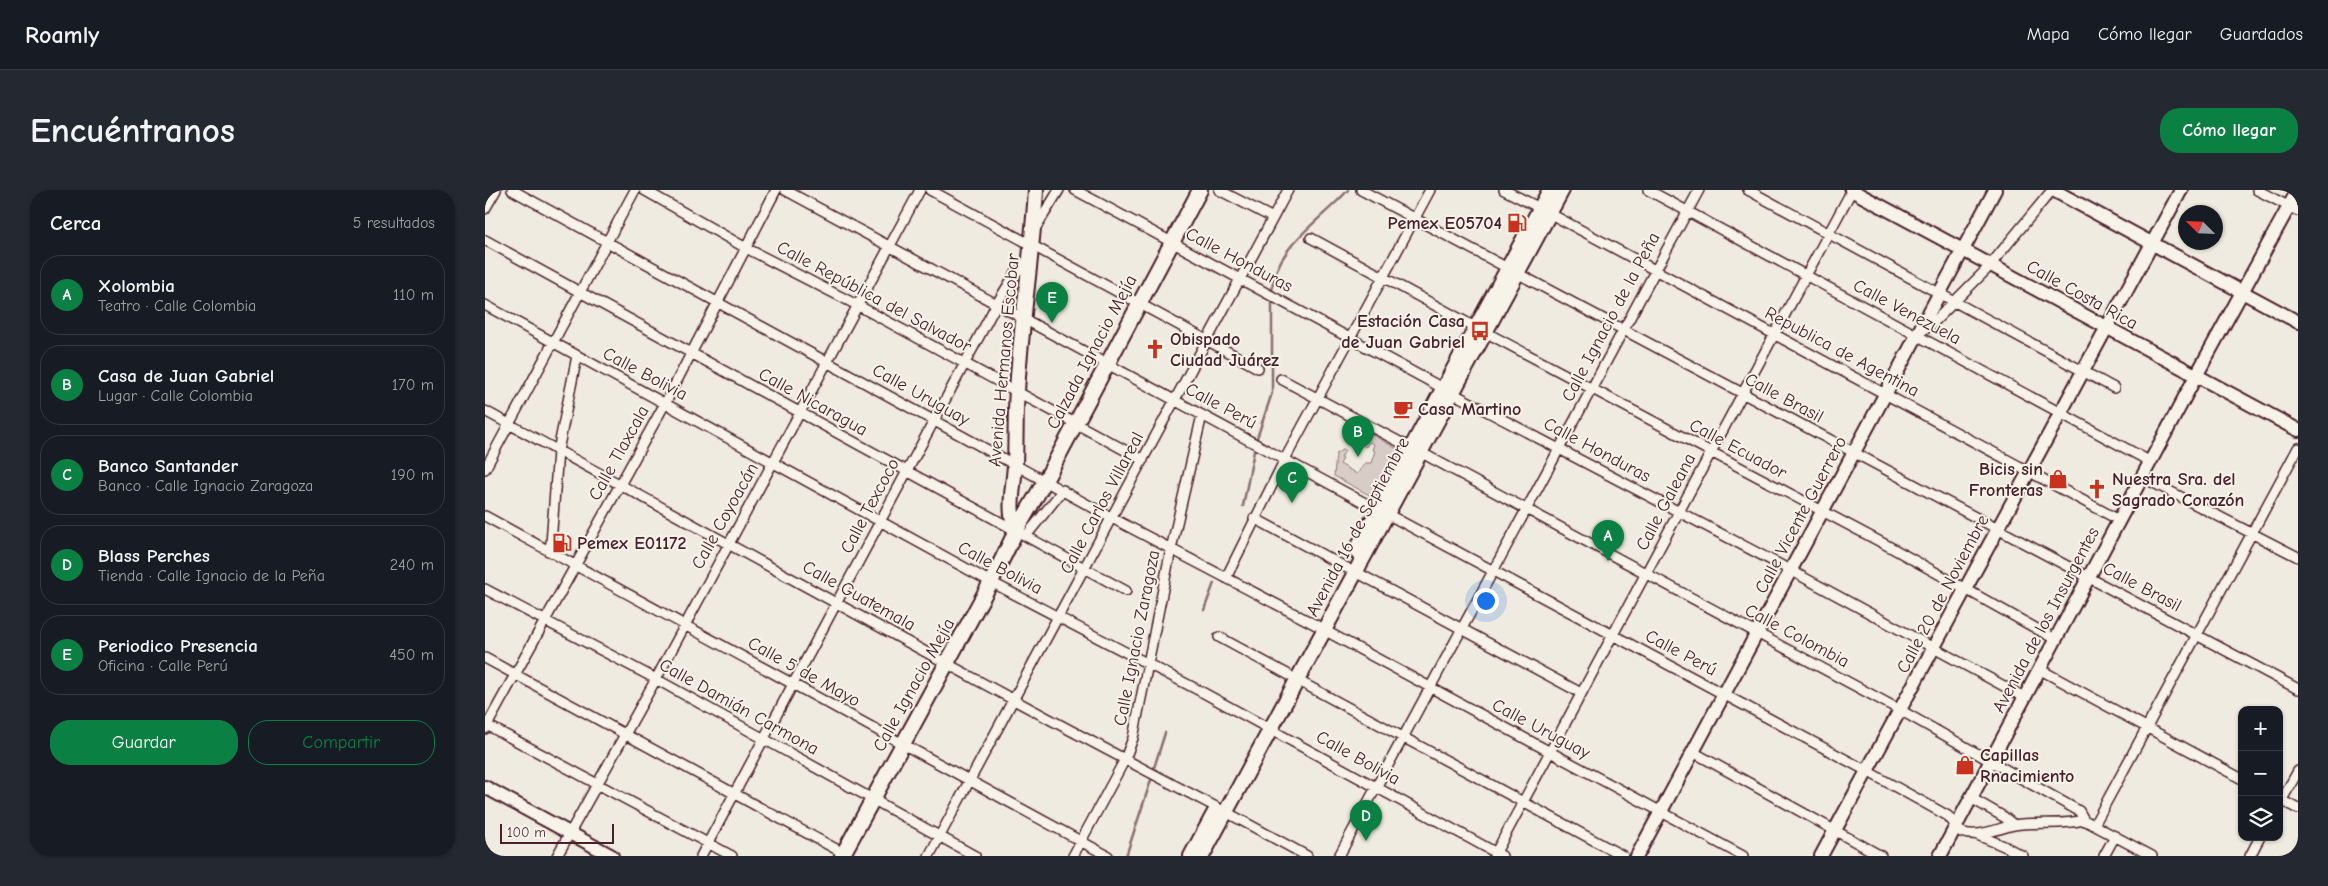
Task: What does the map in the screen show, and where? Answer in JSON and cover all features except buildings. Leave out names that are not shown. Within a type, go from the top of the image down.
[{"type":"main road","name":"Avenida Hermanos Escobar","points":[[1021,534],[1012,520],[1011,508],[1015,464],[1017,391],[1034,231],[1036,190]]},
{"type":"main road","name":"Calzada Ignacio Mejía","points":[[1021,534],[1045,481],[1200,190]]},
{"type":"main road","name":"Avenida 16 de Septiembre","points":[[1545,211],[1549,190]]},
{"type":"main road","name":"Avenida 16 de Septiembre","points":[[1202,856],[1222,810],[1480,329],[1545,211],[1562,190]]},
{"type":"main road","name":"Calle Costa Rica","points":[[1851,190],[2104,328],[2298,430]]},
{"type":"main road","name":"Calle Vicente Guerrero","points":[[1637,856],[1995,190]]},
{"type":"main road","points":[[2053,190],[2298,322]]},
{"type":"main road","name":"Calle 20 de Noviembre","points":[[1821,856],[2031,470],[2081,370],[2181,190]]},
{"type":"main road","name":"Avenida de los Insurgentes","points":[[1940,856],[2196,376],[2293,209],[2298,190]]},
{"type":"main road","name":"Calle Ignacio Mejía","points":[[844,855],[991,582],[1021,534]]},
{"type":"main road","points":[[485,787],[612,856]]},
{"type":"main road","name":"Avenida 16 de Septiembre","points":[[1191,856],[1222,810]]},
{"type":"street","points":[[485,210],[496,190]]},
{"type":"street","name":"Calle Uruguay","points":[[512,190],[1112,518],[1320,627],[1743,856]]},
{"type":"street","points":[[485,469],[581,294],[635,190]]},
{"type":"street","name":"Calle República del Salvador","points":[[643,190],[746,248],[857,305],[1143,460]]},
{"type":"street","name":"Calle Tlaxcala","points":[[486,726],[665,403],[719,303],[776,190]]},
{"type":"street","name":"Calle Perú","points":[[785,190],[1867,771],[1948,816],[1961,832],[1975,834]]},
{"type":"street","name":"Calle Coyoacán","points":[[557,856],[656,679],[920,190]]},
{"type":"street","points":[[930,190],[1032,250],[1140,303],[1258,368]]},
{"type":"street","points":[[1034,231],[1059,190]]},
{"type":"street","name":"Calle Honduras","points":[[1075,190],[1261,291],[1790,570],[2024,698]]},
{"type":"street","points":[[1219,190],[1273,218]]},
{"type":"street","name":"Calle Carlos Villareal","points":[[929,856],[1288,190]]},
{"type":"street","name":"Calle Brasil","points":[[1361,190],[2298,689]]},
{"type":"street","points":[[1220,575],[1254,518],[1429,190]]},
{"type":"street","name":"Republica de Agentina","points":[[1504,190],[2031,470],[2119,520]]},
{"type":"street","name":"Calle Venezuela","points":[[1648,190],[1806,276],[1919,334],[2151,462]]},
{"type":"street","name":"Calle Ignacio de la Peña","points":[[1339,856],[1699,190]]},
{"type":"street","points":[[1748,190],[1940,292],[2114,388]]},
{"type":"street","name":"Calle Galeana","points":[[1497,855],[1522,802],[1680,513],[1851,190]]},
{"type":"street","points":[[1919,334],[1930,326],[1991,265],[2053,190]]},
{"type":"street","points":[[2257,190],[2293,209]]},
{"type":"street","name":"Calle Ecuador","points":[[1311,238],[1383,275],[2055,639]]},
{"type":"street","name":"Calle Nicaragua","points":[[485,240],[1126,591]]},
{"type":"street","name":"Calle Texcoco","points":[[701,856],[996,305],[1032,250]]},
{"type":"street","name":"Calle Bolivia","points":[[485,305],[991,582],[1377,786],[1497,855]]},
{"type":"street","points":[[548,551],[551,543],[559,451],[577,356]]},
{"type":"street","name":"Calle Colombia","points":[[1281,379],[1900,710],[2079,811],[2084,820],[2094,826],[2152,856]]},
{"type":"street","name":"Calle Guatemala","points":[[485,411],[729,542],[947,664],[1307,856]]},
{"type":"street","name":"Calle Ignacio Zaragoza","points":[[1073,856],[1125,759],[1138,720],[1171,549],[1202,415]]},
{"type":"street","points":[[2094,826],[2298,448]]},
{"type":"street","points":[[2142,477],[2298,557]]},
{"type":"street","points":[[1021,534],[1063,490]]},
{"type":"street","name":"Calle 5 de Mayo","points":[[485,516],[1108,856]]},
{"type":"street","points":[[1254,518],[1581,693]]},
{"type":"street","name":"Calle Damián Carmona","points":[[485,588],[656,679],[975,856]]},
{"type":"street","points":[[1219,637],[1623,856]]},
{"type":"street","points":[[485,658],[844,855]]},
{"type":"street","points":[[2039,670],[2238,777]]},
{"type":"street","points":[[486,726],[732,856]]},
{"type":"street","points":[[1693,752],[1881,856]]},
{"type":"street","points":[[2283,796],[2298,771]]},
{"type":"street","points":[[1971,798],[2004,817],[2013,825]]},
{"type":"street","points":[[2283,802],[2298,809]]},
{"type":"street","points":[[1975,834],[2013,825],[2040,822],[2074,823],[2084,820]]},
{"type":"street","points":[[1975,834],[2023,856]]},
{"type":"street","points":[[2104,856],[2115,836]]},
{"type":"street","points":[[2250,856],[2259,841]]},
{"type":"shaded area","points":[[1362,429],[1401,451],[1375,498],[1334,476],[1336,454],[1342,450],[1345,450],[1340,464],[1357,474],[1365,463],[1371,463],[1375,451],[1372,450],[1374,444],[1369,442],[1366,447],[1354,441],[1352,445],[1351,439]]},
{"type":"waterway","points":[[1272,293],[1274,277],[1289,248],[1348,190]]},
{"type":"waterway","points":[[1256,441],[1272,393],[1272,299]]},
{"type":"waterway","points":[[1243,506],[1255,446]]},
{"type":"waterway","points":[[1204,610],[1214,583]]},
{"type":"waterway","points":[[1153,771],[1165,733]]},
{"type":"waterway","points":[[1126,856],[1152,777]]},
{"type":"place","name":"Pemex E05704","points":[[1517,223]]},
{"type":"place","name":"Periodico Presencia","points":[[1052,323]]},
{"type":"place","name":"Estación Casa de Juan Gabriel","points":[[1480,331]]},
{"type":"place","name":"Obispado Ciudad Juárez","points":[[1155,349]]},
{"type":"place","name":"Casa Martino","points":[[1403,409]]},
{"type":"place","name":"Casa de Juan Gabriel","points":[[1358,457]]},
{"type":"place","name":"Bicis sin Fronteras","points":[[2058,479]]},
{"type":"place","name":"Nuestra Sra. del Sagrado Corazón","points":[[2097,489]]},
{"type":"place","name":"Banco Santander","points":[[1292,503]]},
{"type":"place","name":"Pemex E01172","points":[[562,543]]},
{"type":"place","name":"Xolombia","points":[[1608,561]]},
{"type":"place","name":"Capillas Rnacimiento","points":[[1965,765]]},
{"type":"place","name":"Blass Perches","points":[[1366,841]]}]
